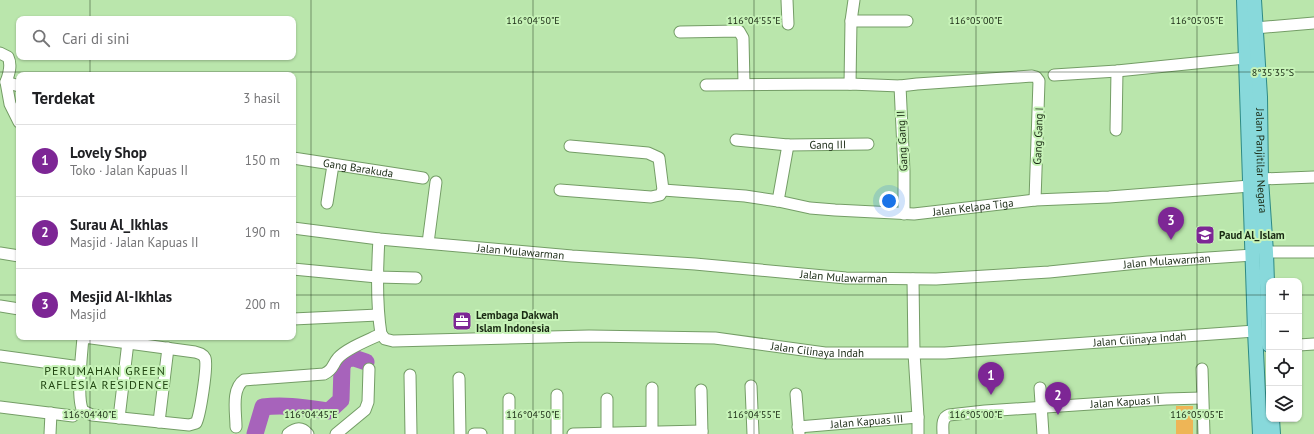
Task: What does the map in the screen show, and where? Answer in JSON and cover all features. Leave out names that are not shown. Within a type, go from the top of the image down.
[{"type":"main road","points":[[1244,0],[1245,58],[1256,183]]},
{"type":"main road","name":"Jalan Panjitilar Negara","points":[[1254,0],[1260,98],[1256,183],[1265,346]]},
{"type":"main road","points":[[1260,254],[1255,331],[1265,346],[1260,434]]},
{"type":"main road","points":[[1272,422],[1273,434]]},
{"type":"street","points":[[787,0],[788,24]]},
{"type":"street","points":[[850,84],[851,21],[854,0]]},
{"type":"street","points":[[851,21],[907,21]]},
{"type":"street","points":[[1255,28],[1314,23]]},
{"type":"street","points":[[680,32],[739,31],[743,38],[744,84]]},
{"type":"street","points":[[0,53],[8,57],[10,60],[10,68],[6,82],[10,104],[16,116]]},
{"type":"street","points":[[1054,75],[1117,71],[1245,58]]},
{"type":"street","points":[[1116,130],[1117,71]]},
{"type":"street","name":"Gang Gang I","points":[[900,86],[1032,76],[1036,77],[1039,82],[1035,200]]},
{"type":"street","points":[[6,82],[16,85]]},
{"type":"street","points":[[706,85],[850,84],[900,86]]},
{"type":"street","name":"Gang Gang II","points":[[900,86],[904,171],[904,214]]},
{"type":"street","name":"Gang III","points":[[736,140],[788,145],[868,144]]},
{"type":"street","points":[[778,201],[788,145]]},
{"type":"street","points":[[560,190],[651,197],[660,195],[663,190],[660,160],[657,156],[648,153],[570,146]]},
{"type":"street","name":"Gang Barakuda","points":[[296,159],[423,178]]},
{"type":"street","points":[[327,203],[333,165]]},
{"type":"street","name":"Jalan Kelapa Tiga","points":[[663,190],[697,192],[778,201],[823,209],[914,214],[1035,200],[1109,197],[1314,177]]},
{"type":"street","points":[[432,243],[436,182]]},
{"type":"street","name":"Jalan Mulawarman","points":[[296,228],[379,239],[572,256],[694,264],[832,277],[936,279],[1049,272],[1148,262],[1260,254],[1314,252]]},
{"type":"street","points":[[236,426],[236,389],[244,380],[324,374],[331,371],[338,358],[343,354],[381,334],[378,315],[377,277],[379,239]]},
{"type":"street","points":[[0,253],[16,256]]},
{"type":"street","points":[[296,269],[377,277],[416,278]]},
{"type":"street","points":[[913,278],[914,353],[918,417]]},
{"type":"street","points":[[0,306],[16,309]]},
{"type":"street","points":[[296,319],[378,315]]},
{"type":"street","name":"Jalan Cilinaya Indah","points":[[381,334],[385,339],[393,341],[589,336],[715,338],[825,354],[953,352],[1255,331]]},
{"type":"street","points":[[84,340],[80,367],[80,404],[82,412],[92,415],[189,425],[194,424],[197,421],[206,367],[206,360],[204,356],[200,353],[110,340]]},
{"type":"street","points":[[119,418],[128,342]]},
{"type":"street","points":[[1302,345],[1314,344]]},
{"type":"street","points":[[159,422],[168,348]]},
{"type":"street","points":[[0,356],[80,367]]},
{"type":"street","points":[[336,434],[365,410],[368,402],[369,369]]},
{"type":"street","points":[[1202,369],[1204,434]]},
{"type":"street","points":[[410,375],[411,434]]},
{"type":"street","points":[[459,378],[460,434]]},
{"type":"street","points":[[751,386],[753,434]]},
{"type":"street","points":[[652,388],[652,433]]},
{"type":"street","points":[[1040,388],[1043,434]]},
{"type":"street","points":[[573,434],[702,433],[701,390]]},
{"type":"street","points":[[796,394],[798,430]]},
{"type":"street","points":[[557,395],[557,434]]},
{"type":"street","name":"Jalan Kapuas II","points":[[943,434],[943,420],[944,417],[949,415],[985,411],[1202,398]]},
{"type":"street","points":[[509,399],[509,434]]},
{"type":"street","points":[[607,399],[607,433]]},
{"type":"street","points":[[0,407],[73,416]]},
{"type":"street","points":[[50,434],[51,413]]},
{"type":"street","name":"Jalan Kapuas III","points":[[798,430],[918,417],[918,434]]},
{"type":"street","points":[[288,434],[297,428],[308,434]]},
{"type":"street","points":[[474,434],[482,434]]},
{"type":"shaded area","points":[[1176,406],[1193,406],[1193,434],[1176,434]]},
{"type":"waterway","points":[[255,434],[263,407],[288,406],[329,411],[341,400],[342,367],[345,359],[354,358],[366,362]]},
{"type":"place","name":"Paud Al_Islam","points":[[1205,235]]},
{"type":"place","name":"Mesjid Al-Ikhlas","points":[[1171,240]]},
{"type":"place","name":"Lembaga Dakwah Islam Indonesia","points":[[462,321]]},
{"type":"place","name":"Lovely Shop","points":[[991,395]]},
{"type":"place","name":"Surau Al_Ikhlas","points":[[1058,415]]},
{"type":"district","name":"PERUMAHAN GREEN RAFLESIA RESIDENCE","points":[[105,378]]}]
